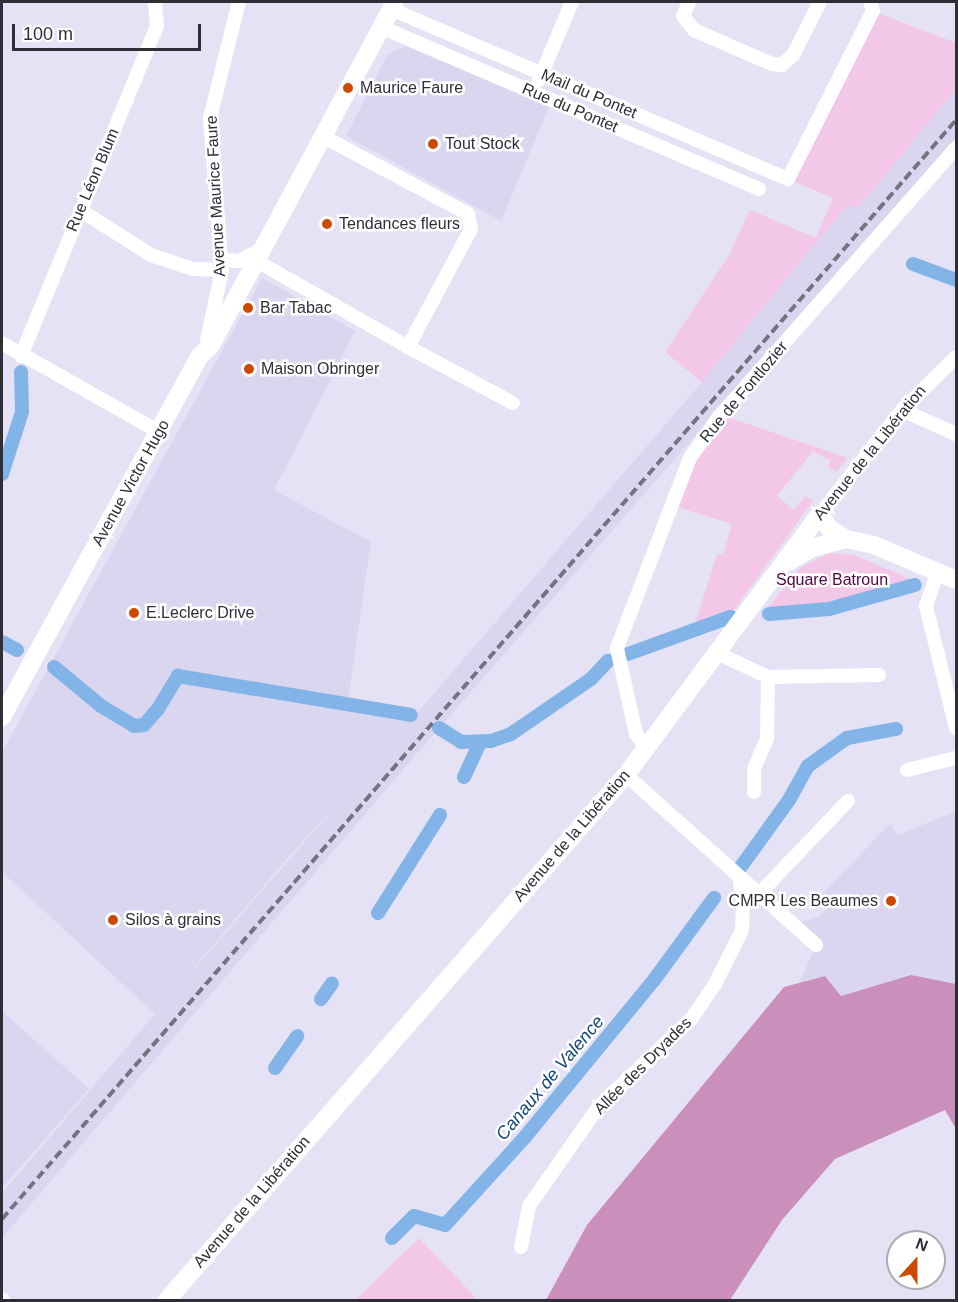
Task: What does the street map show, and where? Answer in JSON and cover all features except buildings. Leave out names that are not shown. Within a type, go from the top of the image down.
[{"type":"main road","name":"Avenue Victor Hugo","points":[[2,717],[200,356],[211,345],[261,257],[322,136],[393,5]]},
{"type":"main road","name":"Avenue de la Libération","points":[[167,1300],[626,775],[776,569],[820,514]]},
{"type":"main road","points":[[820,514],[829,528],[846,539],[874,545],[957,580]]},
{"type":"main road","points":[[820,514],[837,519],[874,545]]},
{"type":"main road","points":[[776,569],[812,548],[846,539]]},
{"type":"street","name":"Rue Léon Blum","points":[[21,356],[157,26],[155,2]]},
{"type":"street","name":"Avenue Maurice Faure","points":[[200,356],[213,322],[222,265],[210,118],[239,2]]},
{"type":"street","points":[[534,93],[572,2]]},
{"type":"street","points":[[689,2],[683,16],[694,30],[772,64],[783,65],[793,55],[820,2]]},
{"type":"street","name":"Mail du Pontet","points":[[393,5],[542,74],[788,178],[873,11],[870,2]]},
{"type":"street","name":"Rue du Pontet","points":[[381,27],[759,189]]},
{"type":"street","points":[[322,136],[468,214],[471,229],[408,347]]},
{"type":"street","name":"Rue de Fontlozier","points":[[647,749],[636,734],[617,648],[690,458],[718,418],[957,148]]},
{"type":"street","points":[[81,210],[151,255],[193,268],[261,257],[408,347],[513,403]]},
{"type":"street","points":[[2,343],[21,356],[159,432]]},
{"type":"street","name":"Avenue de la Libération","points":[[820,514],[902,410],[957,357]]},
{"type":"street","points":[[902,410],[957,434]]},
{"type":"street","points":[[939,571],[926,606],[957,728]]},
{"type":"street","points":[[717,653],[768,676],[879,675]]},
{"type":"street","points":[[754,792],[754,769],[767,740],[768,676]]},
{"type":"street","points":[[907,770],[957,758]]},
{"type":"street","points":[[626,775],[816,945]]},
{"type":"street","points":[[759,894],[848,801]]},
{"type":"street","name":"Allée des Dryades","points":[[521,1247],[529,1206],[598,1106],[692,1018],[715,984],[742,930],[743,902],[739,876]]},
{"type":"shaded area","points":[[405,46],[549,107],[501,221],[346,136],[387,55]]},
{"type":"shaded area","points":[[956,89],[956,138],[414,757],[2,1238],[2,1193],[155,1014],[2,872],[2,752],[262,278],[355,331],[274,490],[371,542],[348,701],[402,706],[418,712],[702,382],[847,205],[859,207]],"holes":[[[360,778],[187,977],[280,867]]]},
{"type":"shaded area","name":"CMPR Les Beaumes","points":[[956,811],[956,984],[911,975],[841,996],[825,976],[800,982],[816,945],[793,925],[819,916],[830,906],[820,896],[890,824],[898,835]]},
{"type":"shaded area","points":[[911,975],[956,984],[956,1129],[945,1110],[835,1159],[782,1220],[730,1300],[546,1300],[587,1225],[784,987],[825,976],[841,996]]},
{"type":"shaded area","points":[[2,1011],[89,1089],[2,1188]]},
{"type":"green space","points":[[873,11],[956,43],[956,89],[859,207],[847,205],[702,382],[665,352],[729,255],[750,210],[816,238],[833,198],[788,179]]},
{"type":"green space","points":[[727,417],[848,458],[836,472],[828,466],[831,461],[813,451],[777,496],[794,510],[805,496],[813,501],[731,614],[695,624],[717,554],[723,555],[732,524],[674,506],[688,471]]},
{"type":"green space","name":"Square Batroun","points":[[830,553],[854,555],[922,584],[829,609],[762,615],[801,567]]},
{"type":"green space","points":[[419,1238],[478,1300],[356,1300]]},
{"type":"waterway","points":[[913,264],[956,280]]},
{"type":"waterway","points":[[2,474],[22,412],[21,372]]},
{"type":"waterway","points":[[769,614],[829,609],[915,585]]},
{"type":"waterway","points":[[628,654],[730,617]]},
{"type":"waterway","points":[[2,642],[17,650]]},
{"type":"waterway","points":[[439,728],[461,742],[491,741],[511,734],[591,679],[608,661]]},
{"type":"waterway","points":[[54,667],[101,706],[134,726],[144,725],[158,709],[178,676],[411,715]]},
{"type":"waterway","name":"Canaux de Valence","points":[[740,868],[789,800],[808,766],[847,738],[896,729]]},
{"type":"waterway","points":[[464,777],[480,742]]},
{"type":"waterway","points":[[378,913],[440,815]]},
{"type":"waterway","name":"Canaux de Valence","points":[[392,1238],[414,1216],[445,1225],[525,1137],[654,980],[714,898]]},
{"type":"waterway","points":[[321,999],[332,983]]},
{"type":"waterway","points":[[275,1068],[297,1036]]},
{"type":"railway","points":[[2,1219],[956,120]]},
{"type":"place","name":"Maurice Faure","points":[[348,88]]},
{"type":"place","name":"Tout Stock","points":[[433,144]]},
{"type":"place","name":"Tendances fleurs","points":[[327,224]]},
{"type":"place","name":"Bar Tabac","points":[[248,308]]},
{"type":"place","name":"Maison Obringer","points":[[249,369]]},
{"type":"place","name":"E.Leclerc Drive","points":[[134,613]]},
{"type":"place","name":"CMPR Les Beaumes","points":[[891,901]]},
{"type":"place","name":"Silos à grains","points":[[113,920]]}]
